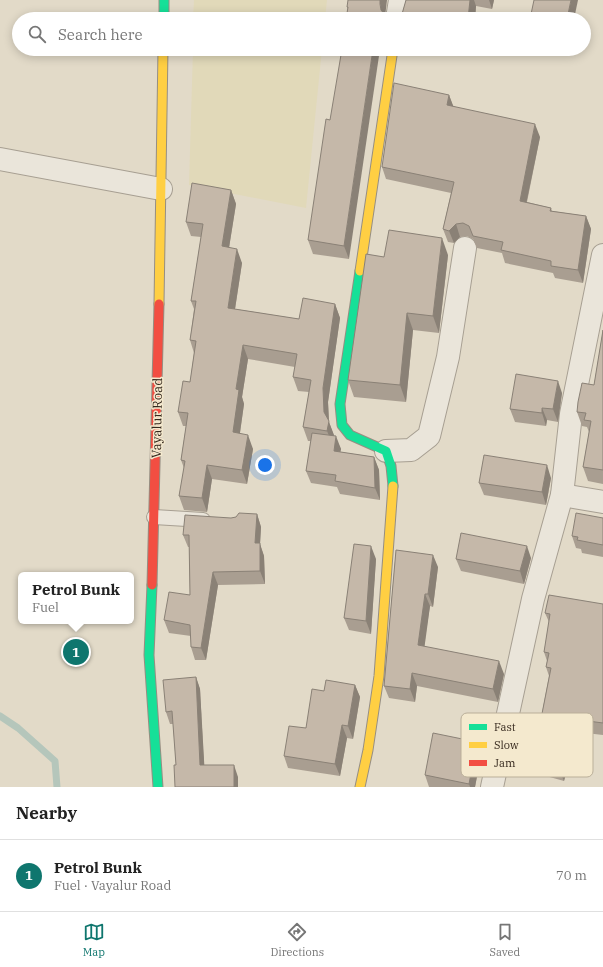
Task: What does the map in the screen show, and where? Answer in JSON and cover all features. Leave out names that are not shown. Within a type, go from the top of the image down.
[{"type":"street","points":[[164,0],[164,12]]},
{"type":"street","points":[[398,12],[400,0]]},
{"type":"street","name":"Vayalur Road","points":[[158,787],[150,655],[163,56]]},
{"type":"street","points":[[392,56],[340,404],[342,425],[350,435],[386,451],[411,450],[429,436],[448,357],[466,248]]},
{"type":"street","points":[[0,159],[161,189]]},
{"type":"street","points":[[508,713],[533,599],[562,495],[571,414],[603,255]]},
{"type":"street","points":[[360,787],[382,659],[393,488],[392,466],[386,451]]},
{"type":"street","points":[[562,495],[603,502]]},
{"type":"street","points":[[492,787],[494,777]]},
{"type":"lane","points":[[154,517],[214,521]]},
{"type":"shaded area","points":[[194,0],[327,0],[326,12],[193,12]]},
{"type":"shaded area","points":[[193,56],[321,56],[306,208],[189,185]]},
{"type":"building","points":[[348,0],[380,0],[383,12],[347,12]]},
{"type":"building","points":[[406,0],[470,0],[469,12],[403,12]]},
{"type":"building","points":[[534,0],[571,0],[568,12],[531,12]]},
{"type":"building","points":[[341,56],[372,56],[344,246],[308,240],[326,119],[330,120]]},
{"type":"building","points":[[394,83],[449,95],[447,105],[535,124],[520,201],[551,208],[550,211],[586,216],[578,270],[551,266],[551,261],[501,250],[503,242],[473,236],[469,226],[463,223],[456,224],[449,231],[443,229],[454,182],[382,167]]},
{"type":"building","points":[[192,183],[231,190],[222,246],[237,249],[228,308],[299,319],[303,298],[335,304],[323,388],[324,412],[329,421],[327,431],[303,427],[311,380],[293,377],[297,354],[243,345],[236,389],[239,390],[233,432],[248,435],[242,470],[207,465],[202,498],[179,496],[185,461],[181,460],[188,413],[178,412],[183,381],[190,382],[196,341],[190,340],[196,301],[191,301],[203,224],[186,222]]},
{"type":"building","points":[[389,230],[442,238],[433,316],[407,313],[400,385],[348,380],[366,254],[384,257]]},
{"type":"building","points":[[603,330],[603,470],[583,467],[591,421],[584,420],[586,413],[577,412],[582,383],[594,385]]},
{"type":"building","points":[[516,374],[558,381],[553,409],[542,408],[542,413],[510,409]]},
{"type":"building","points":[[312,433],[336,436],[334,451],[374,457],[375,488],[335,481],[336,475],[306,471]]},
{"type":"building","points":[[484,455],[547,465],[542,492],[479,483]]},
{"type":"building","points":[[239,513],[257,514],[255,543],[260,543],[260,571],[213,572],[201,648],[191,647],[190,625],[164,620],[169,592],[190,595],[189,535],[183,535],[185,515],[231,518],[236,517]]},
{"type":"building","points":[[576,513],[603,518],[603,545],[577,540],[578,537],[572,536]]},
{"type":"building","points":[[461,533],[527,546],[520,571],[456,559]]},
{"type":"building","points":[[354,544],[371,546],[366,621],[344,618]]},
{"type":"building","points":[[396,550],[433,555],[428,594],[425,594],[418,645],[499,661],[493,689],[412,673],[410,689],[384,686]]},
{"type":"building","points":[[549,595],[603,604],[603,723],[593,722],[593,713],[542,713],[551,668],[546,667],[549,653],[544,652],[550,614],[545,613]]},
{"type":"building","points":[[196,677],[200,765],[234,765],[234,787],[175,787],[174,765],[176,765],[172,711],[166,712],[163,680]]},
{"type":"building","points":[[326,680],[355,685],[348,726],[342,725],[335,764],[284,756],[289,726],[306,728],[312,689],[324,691]]},
{"type":"building","points":[[433,733],[461,739],[461,777],[470,777],[469,784],[425,775]]},
{"type":"waterway","points":[[0,716],[18,728],[55,761],[57,787]]},
{"type":"traffic: fast","points":[[164,0],[164,12]]},
{"type":"traffic: fast","points":[[360,271],[340,404],[342,425],[350,435],[386,451],[391,466],[393,486]]},
{"type":"traffic: fast","points":[[152,585],[149,655],[158,787]]},
{"type":"traffic: slow","points":[[159,304],[163,56]]},
{"type":"traffic: slow","points":[[360,271],[392,56]]},
{"type":"traffic: slow","points":[[360,787],[368,750],[379,676],[393,486]]},
{"type":"traffic: jam","points":[[152,585],[159,304]]},
{"type":"place","name":"Petrol Bunk","points":[[76,652]]}]
